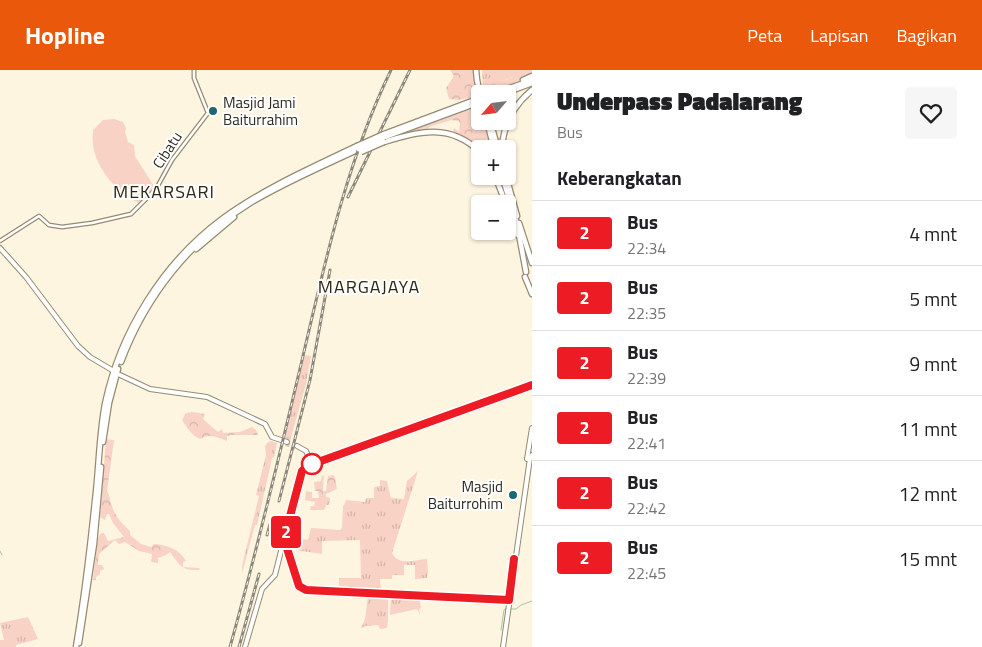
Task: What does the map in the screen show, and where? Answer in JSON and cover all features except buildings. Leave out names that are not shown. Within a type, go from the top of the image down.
[{"type":"highway","points":[[478,70],[480,85]]},
{"type":"highway","points":[[516,85],[532,76]]},
{"type":"highway","points":[[516,87],[532,81]]},
{"type":"highway","points":[[503,140],[508,120],[516,107],[532,90]]},
{"type":"highway","points":[[77,647],[106,402],[117,363],[147,300],[190,247],[220,221],[249,200],[384,138],[471,103]]},
{"type":"highway","points":[[384,138],[440,132],[464,140],[471,145]]},
{"type":"highway","points":[[77,647],[94,544],[106,420],[114,382],[122,357],[150,302],[181,262],[222,223],[262,197],[359,149]]},
{"type":"highway","points":[[505,185],[522,246],[521,260],[532,294]]},
{"type":"highway","points":[[509,185],[532,263]]},
{"type":"highway","points":[[516,232],[520,238]]},
{"type":"highway","points":[[526,275],[532,286]]},
{"type":"main road","points":[[0,248],[26,277],[78,346],[90,357],[112,370]]},
{"type":"main road","points":[[120,375],[154,389],[207,397],[265,424],[272,437],[287,443]]},
{"type":"main road","points":[[245,647],[262,589],[273,578],[277,570],[302,471],[312,464],[532,385]]},
{"type":"main road","points":[[508,612],[532,428]]},
{"type":"main road","points":[[297,447],[309,456],[312,464]]},
{"type":"main road","points":[[521,510],[530,457],[532,455]]},
{"type":"main road","points":[[503,647],[519,524]]},
{"type":"street","name":"Cibatu","points":[[0,241],[39,216],[49,225],[62,227],[92,223],[127,215],[137,209],[156,190],[172,160],[208,113],[194,78],[194,70]]},
{"type":"street","points":[[284,539],[299,586],[304,590],[509,600]]},
{"type":"green space","points":[[450,70],[475,70],[475,85],[471,85],[471,100],[469,98],[449,99],[446,88],[454,76]]},
{"type":"green space","points":[[482,70],[512,70],[512,77],[502,80],[493,79],[492,84],[483,85]]},
{"type":"green space","points":[[512,70],[532,70],[532,75],[509,85],[487,85],[491,84],[488,83],[489,78],[507,80],[512,77]]},
{"type":"green space","points":[[471,109],[471,122],[467,125],[468,128],[471,127],[471,130],[475,130],[472,133],[472,138],[474,138],[475,133],[479,140],[471,140],[471,142],[453,132],[454,128],[459,132],[460,124],[459,121],[451,120],[429,127],[428,130],[396,136]]},
{"type":"green space","points":[[114,119],[123,122],[128,142],[134,145],[135,156],[155,188],[139,203],[120,190],[104,173],[95,153],[93,130],[103,120]]},
{"type":"green space","points":[[468,121],[471,122],[471,129],[468,128]]},
{"type":"green space","points":[[475,130],[479,132],[479,130],[488,130],[491,140],[479,140],[477,134],[472,139],[472,133]]},
{"type":"green space","points":[[304,355],[311,356],[306,384],[290,441],[283,439]]},
{"type":"green space","points":[[186,413],[205,414],[203,419],[218,432],[222,429],[223,433],[240,432],[252,427],[258,435],[232,435],[227,436],[227,441],[210,436],[200,439],[192,434],[182,420]]},
{"type":"green space","points":[[106,439],[114,440],[107,491],[114,511],[130,531],[130,535],[141,544],[151,547],[154,544],[173,548],[180,553],[186,561],[183,562],[183,567],[170,552],[158,558],[158,563],[151,562],[152,554],[139,551],[125,542],[119,544],[115,540],[99,554],[98,565],[102,565],[104,569],[100,571],[96,580],[93,580],[98,538],[101,533],[104,533],[108,541],[124,537],[113,523],[109,514],[107,514],[105,520],[100,517]]},
{"type":"green space","points":[[271,441],[277,443],[274,457],[272,458],[257,525],[255,525],[242,573],[242,566],[259,496],[256,495],[266,455],[265,446]]},
{"type":"green space","points":[[418,471],[392,553],[398,560],[403,561],[427,559],[427,578],[415,579],[415,565],[404,565],[404,575],[392,575],[392,579],[380,579],[381,591],[339,590],[339,578],[361,578],[360,540],[322,541],[322,554],[290,548],[287,537],[308,540],[311,528],[340,530],[342,528],[343,506],[346,500],[365,502],[366,498],[374,498],[374,487],[380,486],[380,480],[387,481],[391,498],[404,499],[407,481]]},
{"type":"green space","points":[[324,475],[323,491],[326,491],[328,476],[333,475],[337,489],[326,494],[326,497],[330,498],[329,505],[326,505],[324,510],[310,510],[315,502],[305,500],[306,491],[312,492],[312,498],[319,498],[318,491],[315,491],[314,482],[321,481]]},
{"type":"green space","points":[[184,567],[199,568],[200,570]]},
{"type":"green space","points":[[391,595],[419,596],[420,615],[417,609],[390,615]]},
{"type":"green space","points":[[368,596],[388,597],[387,628],[380,629],[378,625],[361,628],[365,619]]},
{"type":"green space","points":[[28,617],[38,639],[16,645],[16,647],[0,647],[0,640],[4,640],[0,623]]},
{"type":"waterway","points":[[0,551],[2,555]]},
{"type":"waterway","points":[[511,609],[516,609],[532,601]]},
{"type":"waterway","points":[[501,630],[504,610],[506,608]]},
{"type":"tunnel","points":[[286,444],[297,448]]},
{"type":"railway","points":[[230,647],[259,538],[339,210],[362,139],[391,70]]},
{"type":"railway","points":[[348,197],[410,70]]},
{"type":"railway","points":[[279,501],[310,380],[330,270]]},
{"type":"railway","points":[[267,535],[271,521]]},
{"type":"railway","points":[[239,647],[259,574]]},
{"type":"bus line","name":"2","points":[[514,559],[509,600],[306,590],[299,586],[284,539],[302,471],[307,466],[532,385]]},
{"type":"place","name":"Masjid Jami Baiturrahim","points":[[213,111]]},
{"type":"place","name":"Masjid Baiturrohim","points":[[513,495]]},
{"type":"district","name":"MEKARSARI","points":[[164,191]]},
{"type":"district","name":"MARGAJAYA","points":[[369,286]]}]
